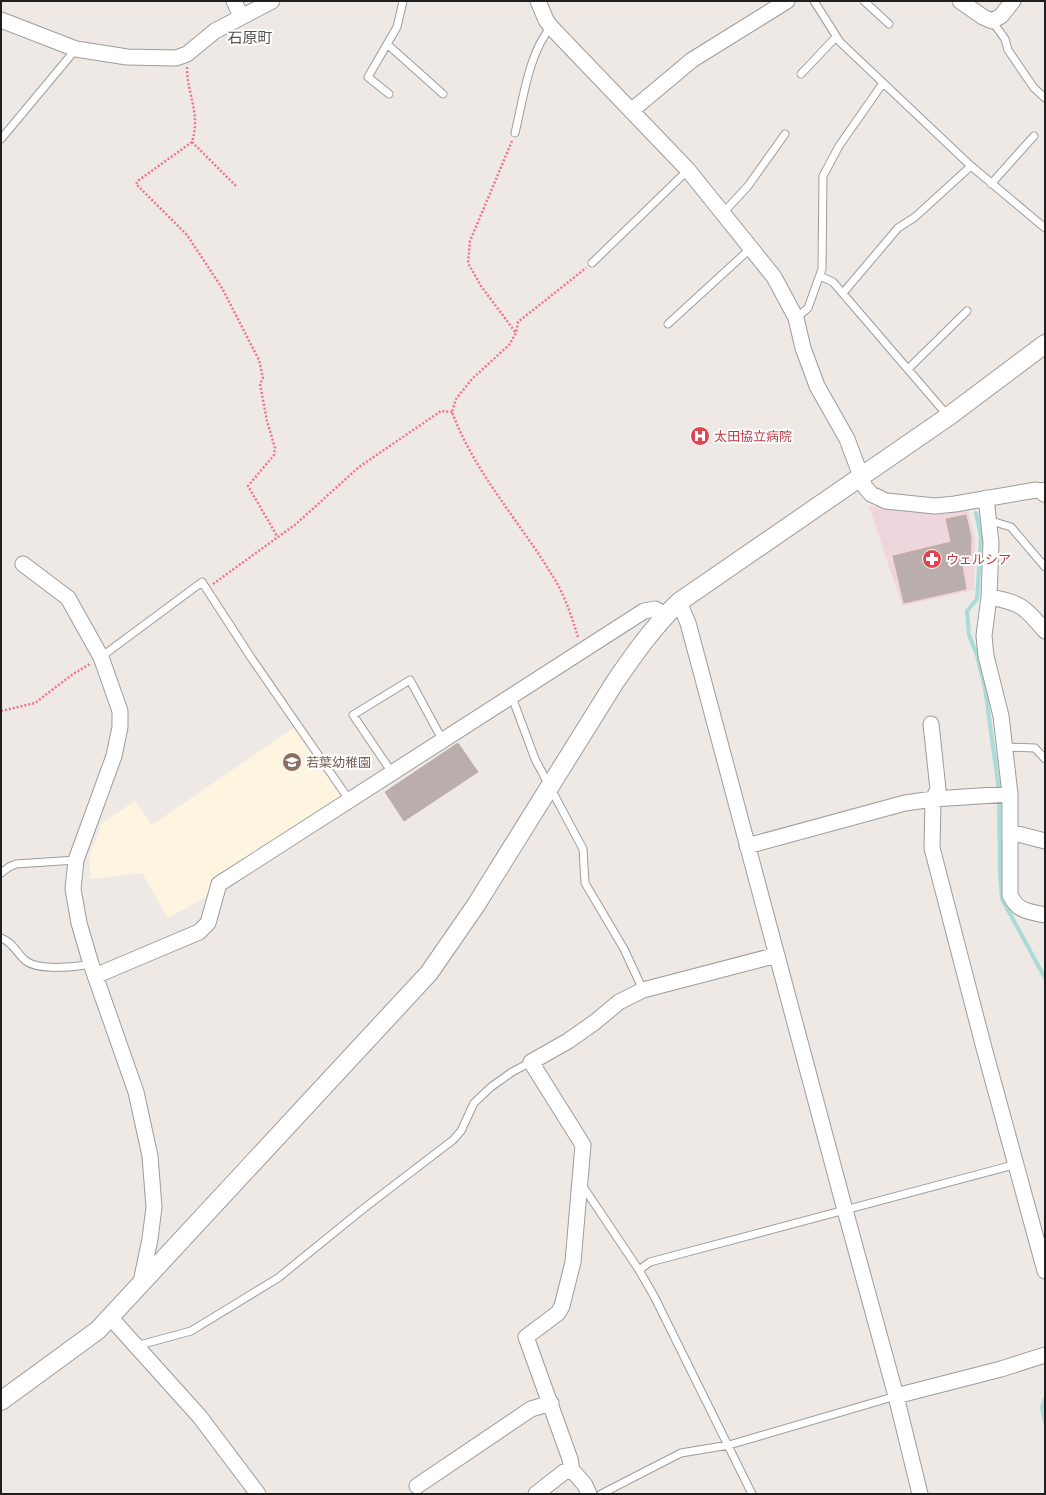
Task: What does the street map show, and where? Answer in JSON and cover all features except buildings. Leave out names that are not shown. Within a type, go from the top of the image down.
[{"type":"street","points":[[234,1],[241,16]]},
{"type":"street","points":[[1,20],[76,49],[127,57],[176,58],[187,54],[215,31],[272,1]]},
{"type":"street","points":[[538,1],[546,20],[551,27],[688,170],[777,282],[796,318],[811,372],[847,440],[865,487],[871,494],[886,501],[935,506],[1036,490],[1045,492]]},
{"type":"street","points":[[631,111],[692,60],[787,1]]},
{"type":"street","points":[[960,1],[983,17],[992,21],[1001,16],[1013,1]]},
{"type":"street","points":[[1,1401],[79,1346],[98,1330],[430,973],[468,916],[638,648],[666,615],[679,602],[948,416],[1045,344]]},
{"type":"street","points":[[986,498],[991,543],[989,597],[984,636],[986,656],[1001,716],[1010,794],[1010,895],[1014,904],[1020,909],[1045,915]]},
{"type":"street","points":[[23,564],[68,598],[101,657],[120,711],[120,727],[114,756],[76,860],[73,888],[79,923],[93,970],[136,1092],[150,1156],[154,1207],[150,1239],[141,1282]]},
{"type":"street","points":[[989,597],[1018,604],[1028,611],[1045,631]]},
{"type":"street","points":[[679,602],[688,622],[896,1396],[920,1494]]},
{"type":"street","points":[[93,970],[199,932],[208,922],[219,884],[644,612],[655,609],[666,615]]},
{"type":"street","points":[[931,724],[938,789],[933,799],[932,848],[984,1048],[1044,1263]]},
{"type":"street","points":[[747,846],[905,803],[933,799],[1010,794]]},
{"type":"street","points":[[1010,832],[1045,841]]},
{"type":"street","points":[[589,1494],[585,1486],[572,1470],[551,1403],[526,1338],[558,1312],[562,1306],[573,1262],[579,1180],[584,1144],[530,1062],[568,1041],[595,1022],[619,1002],[643,990],[777,955]]},
{"type":"street","points":[[110,1317],[200,1417],[258,1494]]},
{"type":"street","points":[[896,1396],[1001,1369],[1045,1355]]},
{"type":"street","points":[[417,1486],[530,1410],[551,1403]]},
{"type":"street","points":[[536,1494],[564,1472],[572,1470]]},
{"type":"lane","points":[[389,94],[368,77],[397,28],[403,1]]},
{"type":"lane","points":[[814,1],[836,37],[990,184],[1045,228]]},
{"type":"lane","points":[[864,1],[889,24]]},
{"type":"lane","points":[[992,21],[1005,38],[1008,50],[1034,88],[1045,98]]},
{"type":"lane","points":[[515,132],[534,59],[542,37],[551,27]]},
{"type":"lane","points":[[800,74],[836,37]]},
{"type":"lane","points":[[387,44],[443,94]]},
{"type":"lane","points":[[1,139],[76,49]]},
{"type":"lane","points":[[796,318],[808,308],[822,269],[824,176],[839,146],[883,83]]},
{"type":"lane","points":[[723,213],[748,186],[785,134]]},
{"type":"lane","points":[[990,184],[1034,136]]},
{"type":"lane","points":[[843,293],[898,228],[914,217],[971,166]]},
{"type":"lane","points":[[592,263],[688,170]]},
{"type":"lane","points":[[668,324],[751,248]]},
{"type":"lane","points":[[820,276],[833,282],[948,416]]},
{"type":"lane","points":[[908,369],[967,311]]},
{"type":"lane","points":[[988,520],[1011,527],[1045,567]]},
{"type":"lane","points":[[101,657],[202,582],[250,656],[350,801]]},
{"type":"lane","points":[[393,774],[353,715],[410,680],[443,741]]},
{"type":"lane","points":[[512,697],[535,759],[551,786],[583,849],[585,883],[624,949],[643,990]]},
{"type":"lane","points":[[1005,747],[1035,748],[1045,759]]},
{"type":"lane","points":[[1,873],[16,864],[76,860]]},
{"type":"lane","points":[[1,938],[7,940],[27,961],[41,966],[93,970]]},
{"type":"lane","points":[[136,1346],[191,1332],[278,1278],[362,1209],[453,1140],[461,1131],[474,1103],[491,1087],[512,1072],[530,1062]]},
{"type":"lane","points":[[639,1270],[650,1262],[1017,1164]]},
{"type":"lane","points":[[579,1180],[639,1270],[654,1296],[752,1494]]},
{"type":"lane","points":[[601,1494],[681,1453],[729,1445],[896,1396]]},
{"type":"path","points":[[187,54],[187,74],[196,119],[192,142],[138,180],[136,184],[187,235],[222,288],[259,360],[263,378],[260,384],[267,421],[275,448],[274,455],[248,486],[277,536]]},
{"type":"path","points":[[515,132],[470,241],[468,263],[481,286],[516,333]]},
{"type":"path","points":[[192,142],[236,186]]},
{"type":"path","points":[[581,653],[578,637],[568,607],[556,581],[471,456],[452,412],[456,399],[472,379],[509,346],[516,333],[518,322],[592,263]]},
{"type":"path","points":[[207,589],[277,536],[296,524],[359,467],[441,411],[452,412]]},
{"type":"path","points":[[1,711],[35,703],[73,674],[101,657]]},
{"type":"shaded area","points":[[869,506],[968,510],[975,539],[974,590],[902,606]]},
{"type":"shaded area","points":[[295,727],[343,799],[212,894],[168,918],[142,873],[91,879],[89,857],[102,823],[135,801],[152,825]]},
{"type":"waterway","points":[[976,513],[981,537],[977,599],[967,611],[969,635],[977,655],[985,688],[999,790]]},
{"type":"waterway","points":[[999,801],[1000,874],[1002,899],[1045,978]]},
{"type":"waterway","points":[[1045,1399],[1042,1408],[1045,1422]]},
{"type":"place","name":"太田協立病院","points":[[700,436]]},
{"type":"place","name":"ウェルシア","points":[[932,559]]},
{"type":"place","name":"若葉幼稚園","points":[[292,762]]},
{"type":"district","name":"石原町","points":[[250,38]]}]
